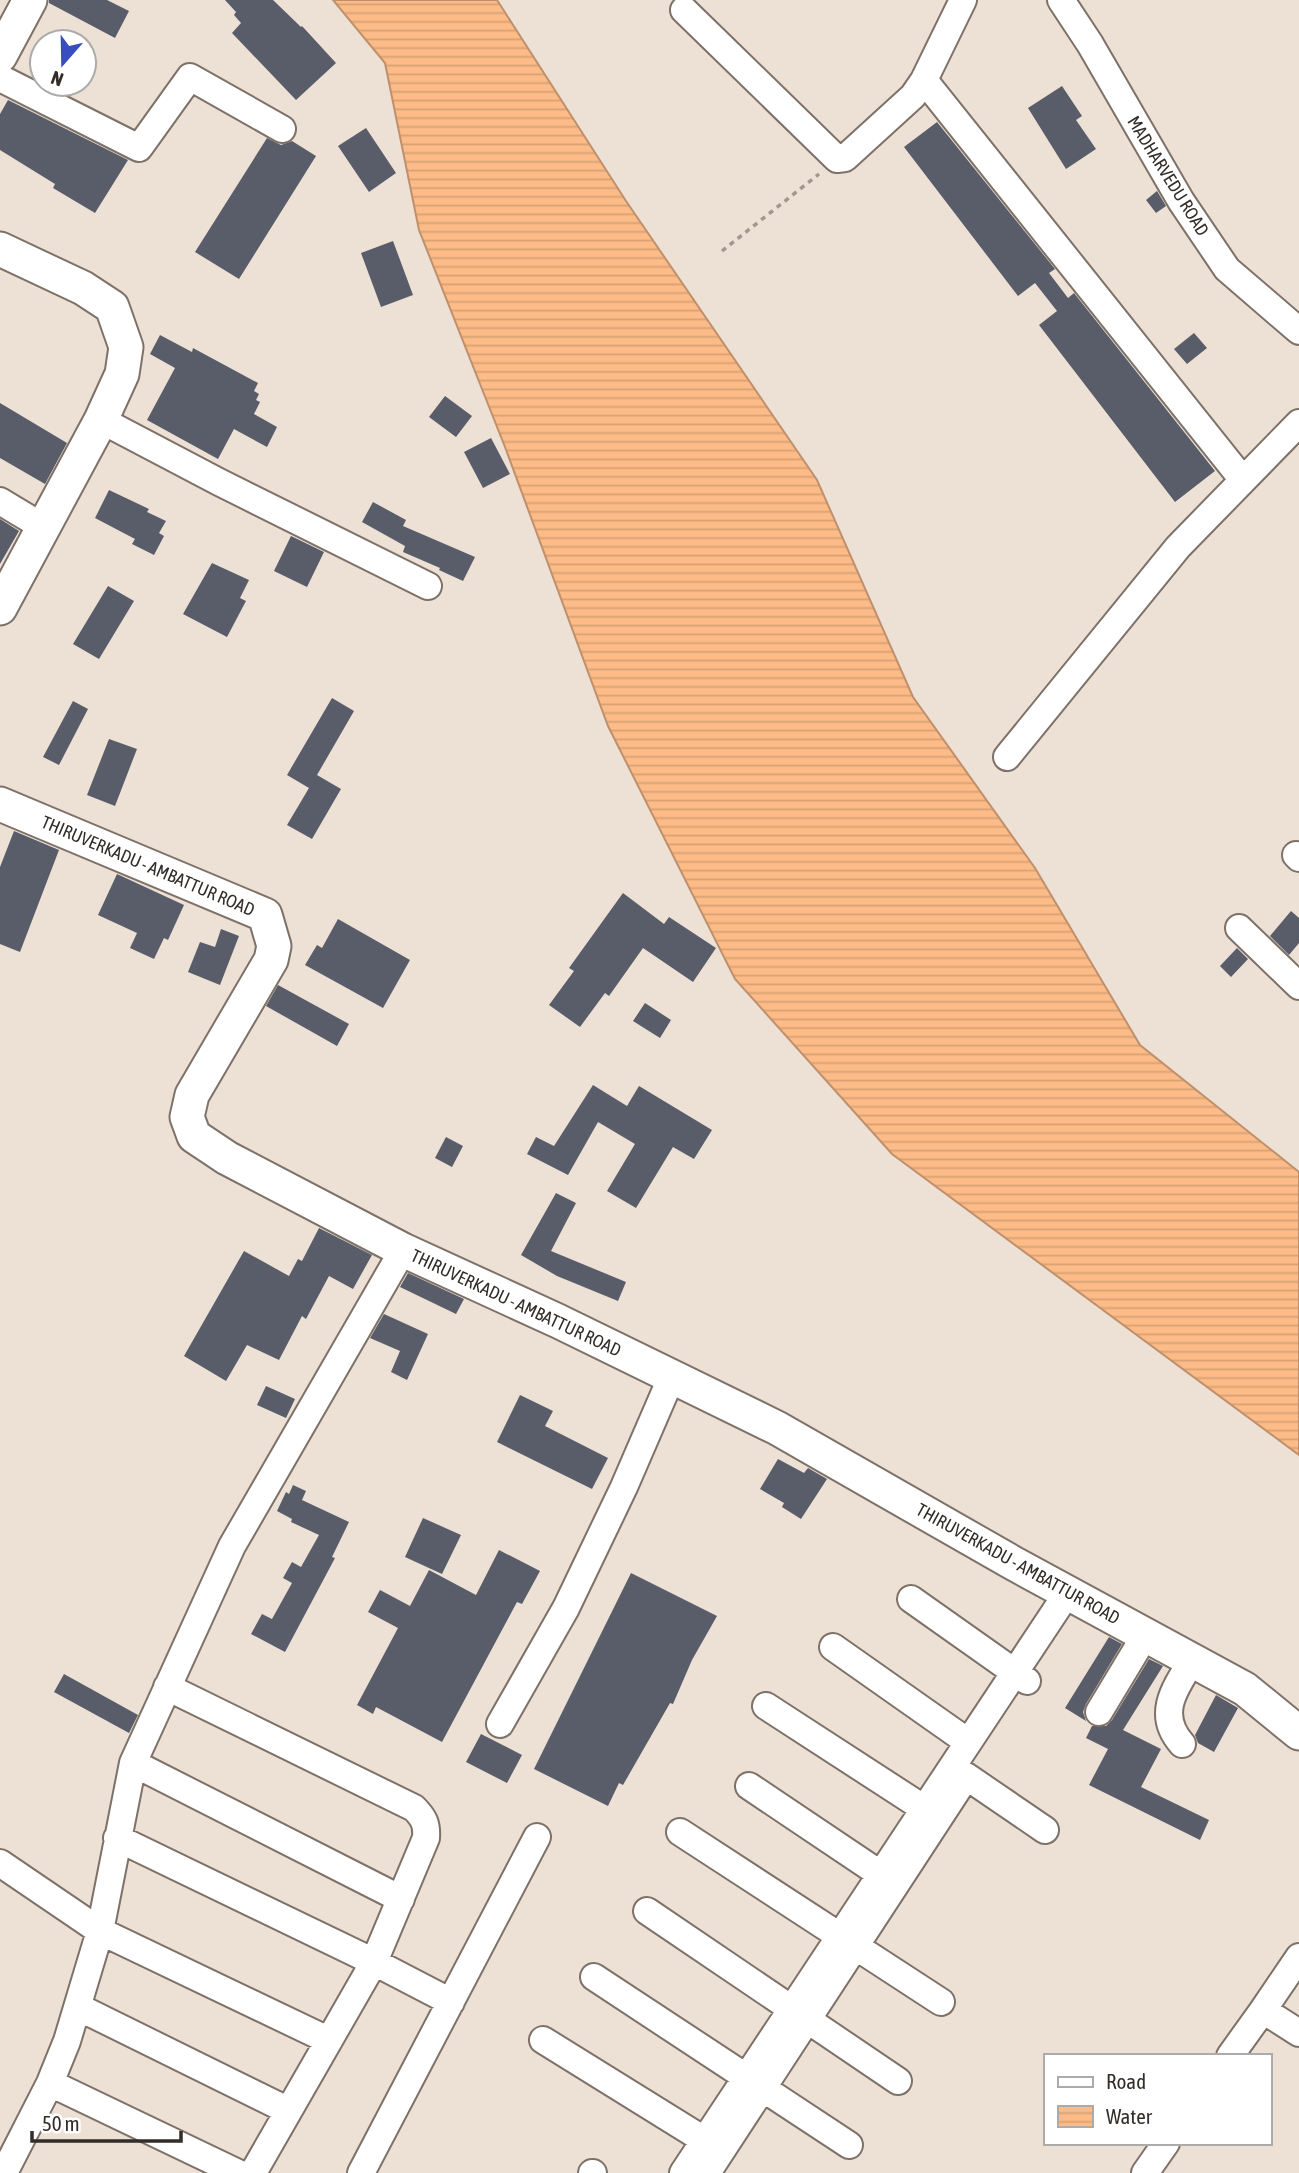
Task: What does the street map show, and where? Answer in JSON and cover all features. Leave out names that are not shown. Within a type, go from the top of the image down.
[{"type":"main road","points":[[0,56],[16,13]]},
{"type":"main road","points":[[0,249],[83,288],[112,307],[126,346],[122,374],[101,420],[0,608]]},
{"type":"main road","name":"THIRUVERKADU - AMBATTUR ROAD","points":[[0,804],[265,915],[274,946],[271,960],[192,1095],[187,1117],[194,1136],[226,1158],[404,1250],[777,1427],[1013,1563],[1245,1689],[1299,1733]]},
{"type":"street","points":[[684,10],[837,159],[845,158],[913,96],[962,0]]},
{"type":"street","name":"MADHARVEDU ROAD","points":[[1061,0],[1090,44],[1181,201],[1227,270],[1299,331]]},
{"type":"street","points":[[0,78],[139,148],[190,77],[282,129]]},
{"type":"street","points":[[923,80],[1243,480]]},
{"type":"street","points":[[101,420],[428,586]]},
{"type":"street","points":[[1007,757],[1178,547],[1299,424]]},
{"type":"street","points":[[0,501],[43,527]]},
{"type":"street","points":[[1239,928],[1299,986]]},
{"type":"street","points":[[4,2173],[50,2083],[78,2007],[100,1931],[133,1763],[232,1546],[404,1250]]},
{"type":"street","points":[[500,1724],[566,1608],[624,1488],[672,1377]]},
{"type":"street","points":[[848,1940],[880,1874],[966,1776],[1021,1677],[1075,1596]]},
{"type":"street","points":[[911,1599],[1021,1677]]},
{"type":"street","points":[[1099,1712],[1146,1634]]},
{"type":"street","points":[[833,1647],[968,1742]]},
{"type":"street","points":[[1182,1744],[1172,1733],[1168,1719],[1173,1694],[1192,1661]]},
{"type":"street","points":[[683,2173],[713,2145],[931,1813],[968,1742],[1021,1677]]},
{"type":"street","points":[[167,1686],[414,1808],[423,1817],[427,1829],[426,1838],[374,1962],[253,2173]]},
{"type":"street","points":[[766,1706],[931,1813]]},
{"type":"street","points":[[133,1763],[401,1899]]},
{"type":"street","points":[[966,1776],[1045,1830]]},
{"type":"street","points":[[749,1786],[880,1874]]},
{"type":"street","points":[[680,1832],[941,2002]]},
{"type":"street","points":[[361,2173],[537,1837]]},
{"type":"street","points":[[117,1838],[451,2002]]},
{"type":"street","points":[[0,1863],[100,1931],[328,2040]]},
{"type":"street","points":[[647,1911],[898,2081]]},
{"type":"street","points":[[1231,2054],[1299,1956]]},
{"type":"street","points":[[594,1977],[849,2145]]},
{"type":"street","points":[[78,2007],[287,2110]]},
{"type":"street","points":[[1263,2010],[1299,2033]]},
{"type":"street","points":[[544,2040],[713,2145]]},
{"type":"street","points":[[50,2083],[237,2173]]},
{"type":"street","points":[[707,2173],[713,2145]]},
{"type":"street","points":[[1145,2173],[1165,2145]]},
{"type":"path","points":[[722,251],[837,159]]},
{"type":"water","points":[[333,0],[497,0],[626,201],[817,480],[913,697],[1035,868],[1140,1045],[1299,1172],[1299,1455],[892,1154],[735,979],[608,726],[505,447],[419,230],[385,63]]},
{"type":"building","points":[[49,0],[107,0],[129,11],[115,38],[49,3]]},
{"type":"building","points":[[225,0],[273,0],[302,26],[336,63],[296,100],[232,33],[241,23],[234,15],[236,12]]},
{"type":"building","points":[[1062,86],[1082,116],[1076,120],[1096,149],[1066,169],[1028,108]]},
{"type":"building","points":[[8,100],[128,160],[95,213],[53,188],[55,184],[0,150],[0,114]]},
{"type":"building","points":[[937,122],[1055,269],[1049,273],[1068,298],[1074,293],[1215,471],[1175,502],[1039,325],[1057,311],[1035,283],[1018,296],[904,147]]},
{"type":"building","points":[[366,128],[396,173],[369,192],[338,146]]},
{"type":"building","points":[[267,138],[281,145],[292,141],[316,156],[239,279],[195,252]]},
{"type":"building","points":[[1157,191],[1166,206],[1156,213],[1146,200]]},
{"type":"building","points":[[393,241],[413,295],[381,307],[361,253]]},
{"type":"building","points":[[1194,333],[1207,348],[1187,364],[1174,349]]},
{"type":"building","points":[[160,335],[192,352],[193,348],[258,383],[254,391],[259,394],[256,400],[260,402],[254,414],[277,427],[267,447],[234,429],[218,459],[147,420],[175,368],[150,354]]},
{"type":"building","points":[[445,396],[472,416],[456,437],[429,417]]},
{"type":"building","points":[[0,403],[67,443],[45,484],[0,458]]},
{"type":"building","points":[[491,438],[510,474],[483,488],[464,452]]},
{"type":"building","points":[[109,490],[149,509],[147,512],[166,521],[159,533],[164,536],[154,555],[132,544],[135,539],[95,518]]},
{"type":"building","points":[[373,502],[406,520],[403,526],[475,557],[463,581],[403,552],[405,546],[362,522]]},
{"type":"building","points":[[0,519],[19,531],[0,564]]},
{"type":"building","points":[[291,536],[324,552],[307,587],[274,571]]},
{"type":"building","points":[[212,563],[249,580],[240,598],[246,601],[227,637],[183,614]]},
{"type":"building","points":[[108,586],[134,601],[99,659],[73,644]]},
{"type":"building","points":[[332,698],[354,711],[317,775],[341,789],[312,839],[287,825],[309,788],[287,775]]},
{"type":"building","points":[[73,701],[88,709],[59,765],[43,757]]},
{"type":"building","points":[[109,739],[137,749],[115,806],[87,795]]},
{"type":"building","points":[[14,831],[59,850],[20,952],[0,944],[0,867]]},
{"type":"building","points":[[117,874],[184,905],[168,940],[164,938],[154,959],[130,948],[137,933],[98,915]]},
{"type":"building","points":[[623,893],[664,924],[669,917],[716,948],[693,982],[643,948],[609,996],[605,993],[580,1027],[549,1005],[574,971],[569,968]]},
{"type":"building","points":[[1291,911],[1299,918],[1299,943],[1289,955],[1270,936]]},
{"type":"building","points":[[338,919],[410,960],[383,1008],[305,965],[317,945],[322,948]]},
{"type":"building","points":[[221,929],[239,936],[220,985],[188,972],[200,942],[215,947]]},
{"type":"building","points":[[1237,948],[1248,959],[1231,977],[1220,966]]},
{"type":"building","points":[[278,985],[349,1024],[337,1046],[266,1006]]},
{"type":"building","points":[[645,1003],[671,1020],[660,1038],[633,1021]]},
{"type":"building","points":[[593,1085],[627,1106],[639,1086],[712,1130],[694,1159],[673,1147],[636,1208],[607,1191],[635,1144],[598,1122],[568,1175],[527,1154],[536,1137],[554,1146]]},
{"type":"building","points":[[446,1137],[463,1146],[452,1167],[435,1158]]},
{"type":"building","points":[[556,1193],[576,1203],[551,1251],[626,1282],[618,1301],[557,1276],[521,1255]]},
{"type":"building","points":[[319,1228],[372,1255],[353,1289],[329,1276],[306,1319],[302,1316],[279,1360],[247,1345],[226,1381],[184,1356],[244,1251],[289,1276],[298,1259],[302,1261]]},
{"type":"building","points":[[408,1273],[464,1299],[456,1314],[400,1287]]},
{"type":"building","points":[[384,1314],[428,1334],[407,1380],[391,1372],[400,1351],[370,1338]]},
{"type":"building","points":[[266,1386],[295,1399],[286,1418],[257,1405]]},
{"type":"building","points":[[520,1395],[553,1411],[545,1426],[608,1458],[592,1489],[497,1442]]},
{"type":"building","points":[[778,1459],[804,1473],[808,1468],[827,1479],[801,1519],[782,1507],[784,1503],[760,1489]]},
{"type":"building","points":[[293,1485],[306,1491],[302,1500],[349,1522],[332,1557],[335,1558],[285,1652],[251,1634],[262,1614],[272,1619],[292,1583],[283,1578],[292,1562],[301,1567],[319,1535],[291,1522],[292,1519],[277,1511],[286,1492],[289,1494]]},
{"type":"building","points":[[423,1518],[461,1535],[442,1574],[405,1557]]},
{"type":"building","points":[[499,1550],[540,1571],[522,1604],[517,1602],[442,1742],[376,1707],[373,1714],[357,1705],[398,1628],[368,1612],[380,1590],[410,1606],[429,1570],[476,1595]]},
{"type":"building","points":[[631,1573],[717,1616],[692,1660],[673,1704],[670,1703],[623,1785],[619,1783],[608,1806],[534,1769]]},
{"type":"building","points":[[1109,1637],[1122,1644],[1086,1704],[1083,1712],[1086,1721],[1065,1708]]},
{"type":"building","points":[[1149,1659],[1163,1666],[1123,1730],[1161,1749],[1141,1787],[1209,1820],[1200,1840],[1089,1785],[1108,1749],[1086,1738],[1092,1726],[1106,1726],[1112,1720]]},
{"type":"building","points":[[64,1674],[138,1715],[129,1733],[54,1692]]},
{"type":"building","points":[[1216,1695],[1238,1708],[1214,1752],[1198,1743],[1195,1735]]},
{"type":"building","points":[[481,1734],[522,1755],[507,1783],[466,1762]]}]
